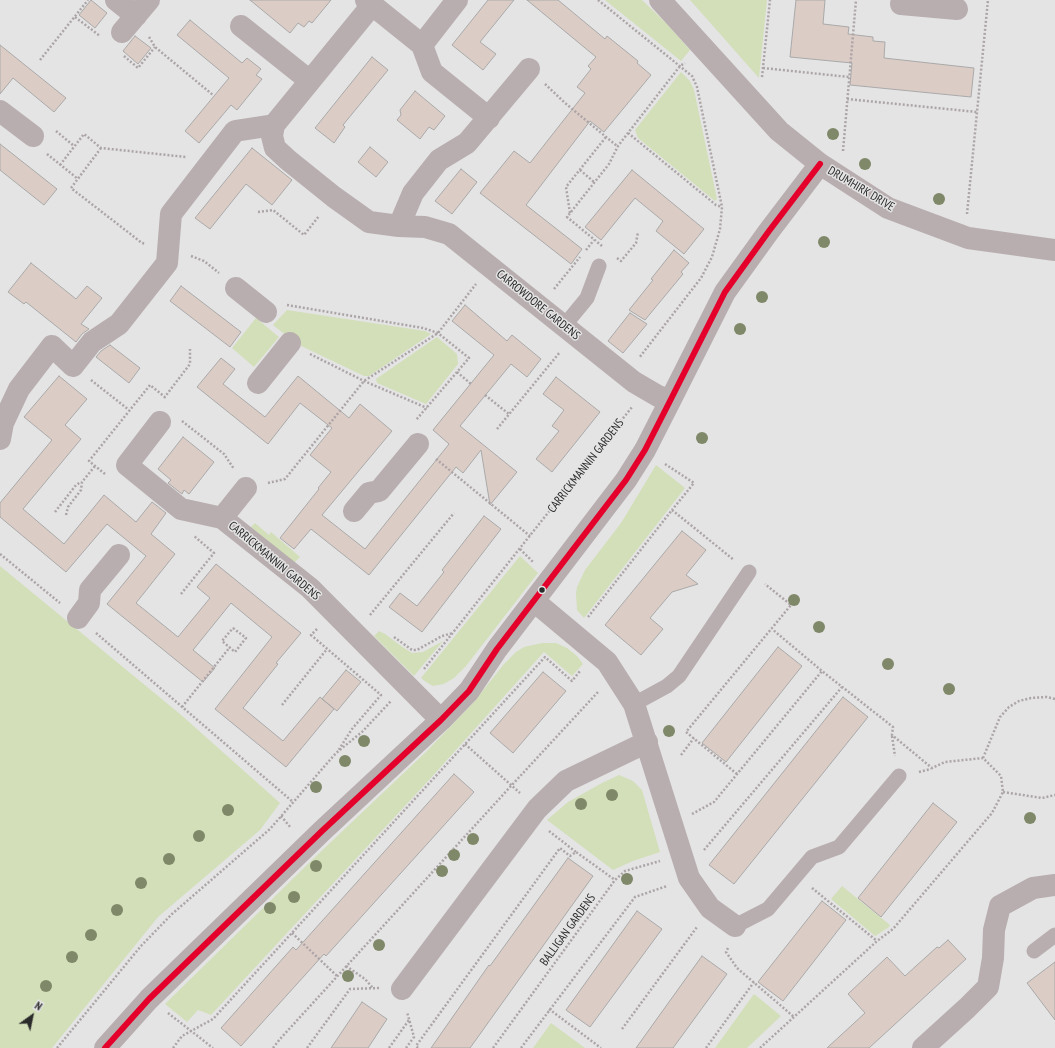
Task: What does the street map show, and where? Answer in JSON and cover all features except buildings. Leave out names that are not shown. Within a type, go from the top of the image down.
[{"type":"street","points":[[116,0],[129,24],[149,0]]},
{"type":"street","points":[[422,45],[457,0]]},
{"type":"street","name":"DRUMHIRK DRIVE","points":[[660,0],[779,131],[828,169],[888,208],[968,238],[1055,250]]},
{"type":"street","points":[[902,0],[901,4],[957,9]]},
{"type":"street","points":[[0,439],[3,422],[19,389],[52,346],[73,366],[92,342],[119,324],[167,263],[171,214],[206,168],[235,131],[274,125],[310,82],[369,2],[422,45],[432,72],[488,118]]},
{"type":"street","points":[[241,26],[310,82]]},
{"type":"street","points":[[399,226],[413,193],[439,160],[468,143],[529,69]]},
{"type":"street","points":[[0,111],[32,136]]},
{"type":"street","name":"CARROWDORE GARDENS","points":[[274,125],[272,136],[275,148],[334,197],[369,222],[399,226],[425,227],[449,234],[630,379],[658,396],[670,401]]},
{"type":"street","points":[[105,1048],[149,999],[322,831],[441,720],[469,691],[497,649],[626,480],[645,450],[725,292],[769,231],[828,169]]},
{"type":"street","points":[[236,288],[266,312]]},
{"type":"street","points":[[258,383],[290,343]]},
{"type":"street","name":"CARRICKMANNIN GARDENS","points":[[169,419],[126,465],[181,509],[222,518],[310,588],[441,720]]},
{"type":"street","points":[[354,511],[369,492],[379,491],[418,444]]},
{"type":"street","points":[[222,518],[246,488]]},
{"type":"street","points":[[78,618],[89,603],[90,590],[119,556]]},
{"type":"street","points":[[534,600],[597,652],[616,674],[634,704],[685,865],[710,908],[735,926]]},
{"type":"street","points":[[402,989],[537,809],[566,781],[647,742]]},
{"type":"street","points":[[923,1048],[988,987],[994,958],[994,930],[1000,906],[1033,888],[1055,885]]},
{"type":"lane","points":[[569,330],[587,298],[599,266]]},
{"type":"lane","points":[[634,704],[667,686],[679,676],[749,572]]},
{"type":"lane","points":[[735,926],[768,909],[812,857],[839,847],[899,776]]},
{"type":"lane","points":[[1034,952],[1055,935]]},
{"type":"path","points":[[40,60],[88,0]]},
{"type":"path","points":[[598,0],[692,76],[697,87],[722,207],[720,229],[712,257],[701,278],[641,355]]},
{"type":"path","points":[[750,99],[762,82],[770,0]]},
{"type":"path","points":[[828,169],[842,154],[856,0]]},
{"type":"path","points":[[961,235],[967,215],[988,0]]},
{"type":"path","points":[[129,24],[213,95]]},
{"type":"path","points":[[604,248],[567,217],[609,164],[618,146],[680,66],[705,48]]},
{"type":"path","points":[[763,68],[849,77]]},
{"type":"path","points":[[529,69],[565,103],[618,146]]},
{"type":"path","points":[[847,99],[977,112]]},
{"type":"path","points":[[628,133],[716,205],[722,207]]},
{"type":"path","points":[[60,165],[84,134],[101,148],[194,158],[206,168]]},
{"type":"path","points":[[32,136],[38,147],[78,179]]},
{"type":"path","points":[[570,214],[566,187],[606,137]]},
{"type":"path","points":[[101,148],[71,188],[142,243],[168,248],[204,261],[236,288]]},
{"type":"path","points":[[580,170],[594,182]]},
{"type":"path","points":[[258,212],[273,210],[304,235],[334,197]]},
{"type":"path","points":[[615,256],[621,261],[636,243],[638,232]]},
{"type":"path","points":[[540,307],[594,240]]},
{"type":"path","points":[[190,349],[190,364],[161,403],[169,419],[224,454],[246,488],[285,479],[364,381],[438,333],[490,266]]},
{"type":"path","points":[[266,312],[287,305],[423,328],[438,333],[469,358],[413,424],[418,444],[530,536]]},
{"type":"path","points":[[497,429],[569,330]]},
{"type":"path","points":[[290,343],[364,381],[427,408]]},
{"type":"path","points":[[73,366],[130,410]]},
{"type":"path","points":[[457,372],[471,384]]},
{"type":"path","points":[[100,470],[89,461],[150,385],[164,397]]},
{"type":"path","name":"CARRICKMANNIN GARDENS","points":[[421,673],[630,410],[642,387]]},
{"type":"path","points":[[485,395],[509,414]]},
{"type":"path","points":[[594,622],[588,617],[694,483],[645,450]]},
{"type":"path","points":[[56,512],[76,485],[82,482],[95,466]]},
{"type":"path","points":[[66,515],[68,507],[81,490],[82,482]]},
{"type":"path","points":[[672,510],[790,605],[772,629],[686,732],[737,774]]},
{"type":"path","points":[[378,606],[454,513]]},
{"type":"path","points":[[181,594],[214,552]]},
{"type":"path","points":[[0,554],[78,618],[293,802]]},
{"type":"path","points":[[58,1048],[132,958],[167,919],[270,829],[336,753],[352,729],[381,695],[311,635],[332,611]]},
{"type":"path","points":[[233,628],[246,638],[235,652],[230,647],[222,641],[233,628]]},
{"type":"path","points":[[772,629],[893,727],[892,735],[932,768],[945,762],[983,758]]},
{"type":"path","points":[[390,634],[412,650],[417,650],[442,636],[454,632]]},
{"type":"path","points":[[182,707],[230,647]]},
{"type":"path","points":[[282,705],[327,649]]},
{"type":"path","points":[[173,1048],[182,1036],[213,1019],[545,657],[572,680],[597,652]]},
{"type":"path","points":[[672,824],[714,802],[822,671]]},
{"type":"path","points":[[273,1048],[511,786],[616,674]]},
{"type":"path","points":[[521,1048],[635,897],[699,857],[842,687]]},
{"type":"path","points":[[983,758],[1000,717],[1009,707],[1019,701],[1031,698],[1047,697],[1055,699]]},
{"type":"path","points":[[336,753],[362,732],[392,701]]},
{"type":"path","points":[[681,755],[694,738]]},
{"type":"path","points":[[466,744],[511,786]]},
{"type":"path","points":[[760,1048],[877,941],[893,929],[992,813],[1003,792],[1001,776],[983,758]]},
{"type":"path","points":[[1003,792],[1042,798],[1055,795]]},
{"type":"path","points":[[554,835],[615,880]]},
{"type":"path","points":[[416,1047],[560,848],[570,856],[576,852]]},
{"type":"path","name":"BALLIGAN GARDENS","points":[[493,1048],[615,880],[626,871],[685,865]]},
{"type":"path","points":[[796,875],[877,941]]},
{"type":"path","points":[[622,1029],[710,908]]},
{"type":"path","points":[[735,926],[726,952],[737,968],[794,1017]]},
{"type":"path","points":[[292,933],[337,976]]},
{"type":"path","points":[[346,966],[365,979],[374,988]]},
{"type":"path","points":[[706,1048],[754,982]]},
{"type":"path","points":[[307,1048],[350,989],[402,989]]},
{"type":"path","points":[[149,999],[213,1048]]},
{"type":"path","points":[[550,1009],[601,1048]]},
{"type":"path","points":[[389,1048],[409,1020]]},
{"type":"path","points":[[406,1048],[414,1037]]},
{"type":"green space","points":[[605,0],[642,0],[667,24],[690,50],[681,61]]},
{"type":"green space","points":[[690,0],[767,0],[759,78]]},
{"type":"green space","points":[[681,72],[690,81],[694,90],[717,199],[715,201],[638,138],[635,130]]},
{"type":"green space","points":[[287,310],[425,331],[431,334],[369,376],[364,376],[297,344],[273,325]]},
{"type":"green space","points":[[256,318],[279,337],[254,367],[232,348]]},
{"type":"green space","points":[[437,337],[457,354],[458,364],[426,404],[377,383],[376,379]]},
{"type":"green space","points":[[656,465],[685,488],[584,618],[577,610],[576,594],[577,587],[585,570],[621,523]]},
{"type":"green space","points":[[255,523],[269,535],[271,532],[300,557],[294,563],[251,527]]},
{"type":"green space","points":[[520,556],[538,573],[466,666],[454,678],[444,684],[433,686],[426,682],[421,678]]},
{"type":"green space","points":[[0,566],[180,714],[280,803],[260,830],[158,917],[52,1048],[0,1048]]},
{"type":"green space","points":[[379,631],[412,653],[423,652],[443,641],[414,676],[374,636]]},
{"type":"green space","points":[[542,643],[556,643],[567,648],[577,656],[583,664],[572,676],[544,652],[429,780],[211,1015],[198,1010],[187,1022],[165,1004],[312,860],[427,751],[473,703],[504,664],[516,652],[524,647]]},
{"type":"green space","points":[[619,775],[633,781],[642,790],[660,852],[633,861],[613,870],[547,820],[568,802]]},
{"type":"green space","points":[[842,886],[890,925],[889,927],[875,936],[831,899]]},
{"type":"green space","points":[[754,994],[781,1016],[747,1048],[715,1048]]},
{"type":"green space","points":[[551,1023],[585,1048],[533,1048]]},
{"type":"transit line","points":[[105,1048],[149,999],[322,831],[441,720],[469,691],[497,649],[626,480],[645,450],[725,292],[820,164]]}]
